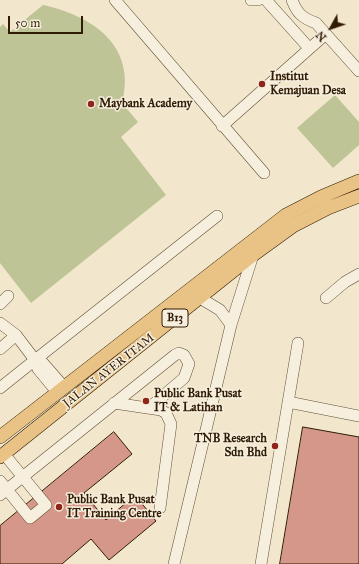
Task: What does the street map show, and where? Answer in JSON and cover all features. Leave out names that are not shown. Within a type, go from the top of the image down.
[{"type":"main road","name":"JALAN AYER ITAM","points":[[0,437],[286,215],[359,181]]},
{"type":"main road","name":"JALAN AYER ITAM","points":[[2,455],[293,226],[328,208],[359,196]]},
{"type":"street","points":[[115,0],[264,173]]},
{"type":"street","points":[[251,0],[258,0]]},
{"type":"street","points":[[266,0],[309,48]]},
{"type":"street","points":[[292,0],[297,12],[306,19],[316,23],[357,65]]},
{"type":"street","points":[[222,126],[326,34]]},
{"type":"street","points":[[0,388],[217,216]]},
{"type":"street","points":[[174,564],[231,325],[253,256]]},
{"type":"street","points":[[326,298],[345,282],[359,274]]},
{"type":"street","points":[[0,304],[8,296]]},
{"type":"street","points":[[200,298],[220,310],[231,325]]},
{"type":"street","points":[[0,323],[16,335],[35,360],[38,369],[61,390]]},
{"type":"street","points":[[0,349],[16,335]]},
{"type":"street","points":[[261,564],[298,343]]},
{"type":"street","points":[[2,455],[23,477],[46,505],[30,518],[2,489],[23,477],[175,355],[179,353],[184,354],[189,364],[184,378],[149,408]]},
{"type":"street","points":[[288,402],[359,416]]},
{"type":"street","points":[[114,403],[161,410],[166,413],[170,424],[160,508]]},
{"type":"green space","points":[[43,5],[79,17],[94,26],[107,37],[117,50],[123,65],[125,83],[122,103],[138,122],[121,137],[166,195],[31,303],[0,263],[0,27],[3,24],[10,32]]},
{"type":"green space","points":[[335,95],[359,122],[359,145],[333,168],[297,128]]},
{"type":"building","points":[[303,427],[359,437],[359,564],[280,564]]},
{"type":"building","name":"Public Bank Pusat IT Training Centre","points":[[114,432],[132,454],[84,493],[106,520],[135,495],[156,521],[109,560],[91,539],[62,564],[0,564],[0,526]]},
{"type":"place","name":"Institut Kemajuan Desa","points":[[262,84]]},
{"type":"place","name":"Maybank Academy","points":[[91,104]]},
{"type":"place","name":"Public Bank Pusat IT & Latihan","points":[[146,401]]},
{"type":"place","name":"TNB Research Sdn Bhd","points":[[275,446]]},
{"type":"place","name":"Public Bank Pusat IT Training Centre","points":[[59,507]]}]
